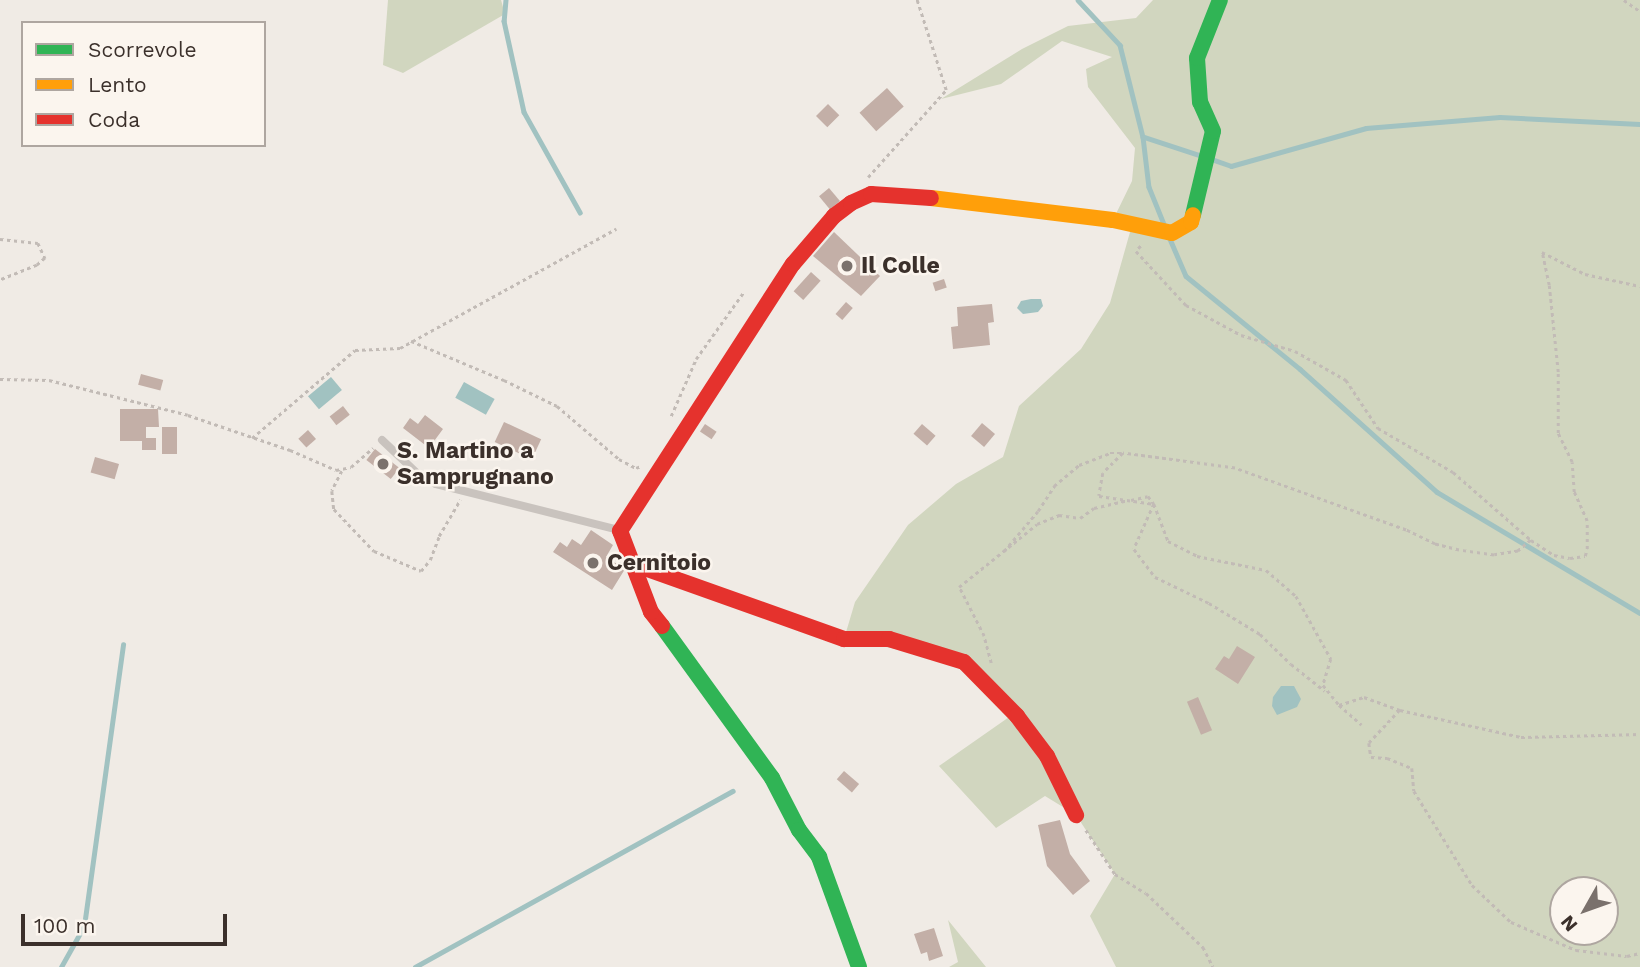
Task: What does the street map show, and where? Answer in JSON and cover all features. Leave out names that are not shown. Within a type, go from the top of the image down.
[{"type":"street","points":[[859,967],[844,919],[819,857],[799,830],[772,778],[651,612],[638,580],[636,565],[620,531],[660,466],[727,371],[793,264],[834,216],[851,203],[871,194],[887,193],[1113,220],[1172,233],[1191,222],[1213,131],[1200,102],[1197,58],[1220,0]]},
{"type":"street","points":[[636,565],[844,639],[889,639],[964,662],[1025,726],[1047,756],[1076,815]]},
{"type":"lane","points":[[382,440],[419,475],[465,492],[620,531]]},
{"type":"path","points":[[867,178],[946,90],[917,0]]},
{"type":"path","points":[[1624,0],[1640,11]]},
{"type":"path","points":[[252,438],[355,350],[379,347],[391,350],[411,341],[616,229]]},
{"type":"path","points":[[0,239],[38,243],[45,258],[37,265],[0,280]]},
{"type":"path","points":[[1143,242],[1136,251],[1186,305],[1241,335],[1295,351],[1346,380],[1378,428],[1453,472],[1531,540],[1554,555],[1570,558],[1585,556],[1587,521],[1574,492],[1572,461],[1558,433],[1558,372],[1549,285],[1542,252],[1585,274],[1640,286]]},
{"type":"path","points":[[669,422],[696,359],[743,293]]},
{"type":"path","points":[[411,341],[504,380],[557,406],[572,417],[595,442],[636,468],[649,460]]},
{"type":"path","points":[[0,379],[49,380],[88,388],[188,415],[342,471]]},
{"type":"path","points":[[382,440],[342,471],[332,491],[334,509],[374,551],[421,571],[430,560],[439,536],[465,492]]},
{"type":"path","points":[[1002,553],[1038,511],[1054,486],[1079,465],[1110,453],[1236,468],[1406,530],[1435,544],[1459,550],[1494,555],[1518,551],[1531,540]]},
{"type":"path","points":[[1123,453],[1103,473],[1099,496],[1154,504]]},
{"type":"path","points":[[992,660],[959,587],[1037,524],[1059,515],[1080,518],[1094,508],[1148,496],[1154,504],[1168,541],[1197,556],[1266,570],[1296,596],[1331,659],[1323,685],[1339,705],[1362,725]]},
{"type":"path","points":[[1154,504],[1134,550],[1155,576],[1260,634],[1291,664],[1331,695]]},
{"type":"path","points":[[1339,705],[1364,697],[1400,710],[1521,737],[1640,734]]},
{"type":"path","points":[[1400,710],[1368,743],[1371,757],[1387,758],[1412,768],[1414,791],[1472,885],[1511,922],[1576,950],[1627,956],[1640,953]]},
{"type":"path","points":[[1076,815],[1115,874],[1146,894],[1203,947],[1213,967]]},
{"type":"green space","points":[[388,0],[501,0],[505,14],[403,73],[383,65]]},
{"type":"green space","points":[[1153,0],[1640,0],[1640,967],[1116,967],[1090,916],[1115,874],[1076,815],[1045,796],[996,828],[939,766],[1012,715],[964,662],[844,639],[855,602],[908,525],[956,484],[1003,457],[1019,406],[1081,349],[1110,303],[1132,225],[1113,220],[1132,181],[1135,148],[1088,87],[1086,69],[1112,57],[1062,41],[1001,84],[941,99],[1022,49],[1068,26],[1136,18]]},
{"type":"green space","points":[[948,920],[986,967],[949,967],[958,962]]},
{"type":"water","points":[[1041,299],[1043,306],[1038,312],[1023,314],[1017,308],[1021,301]]},
{"type":"water","points":[[331,377],[342,390],[319,409],[308,396]]},
{"type":"water","points":[[464,382],[495,399],[486,415],[455,398]]},
{"type":"water","points":[[1281,686],[1294,686],[1301,699],[1297,707],[1277,715],[1272,706],[1273,697]]},
{"type":"building","points":[[887,88],[904,107],[876,131],[860,113]]},
{"type":"building","points":[[828,104],[839,115],[827,127],[816,116]]},
{"type":"building","points":[[829,188],[840,201],[830,209],[819,196]]},
{"type":"building","name":"Il Colle","points":[[834,232],[880,276],[861,296],[813,256]]},
{"type":"building","points":[[811,272],[821,281],[803,300],[794,291]]},
{"type":"building","points":[[944,279],[947,288],[935,291],[933,283]]},
{"type":"building","points":[[846,302],[853,308],[842,320],[836,314]]},
{"type":"building","points":[[992,304],[994,322],[988,323],[990,345],[953,349],[951,327],[958,326],[957,307]]},
{"type":"building","points":[[141,374],[163,380],[160,391],[138,385]]},
{"type":"building","points":[[343,406],[350,415],[336,425],[330,416]]},
{"type":"building","points":[[120,409],[158,409],[159,427],[146,427],[146,438],[156,438],[156,450],[142,450],[142,441],[120,441]]},
{"type":"building","points":[[425,415],[443,429],[429,448],[403,428],[410,418],[418,424]]},
{"type":"building","points":[[504,422],[541,439],[532,459],[495,442]]},
{"type":"building","points":[[982,423],[995,434],[984,447],[971,436]]},
{"type":"building","points":[[705,424],[717,432],[712,439],[700,431]]},
{"type":"building","points":[[922,424],[936,436],[927,446],[913,434]]},
{"type":"building","points":[[162,427],[177,427],[177,454],[162,454]]},
{"type":"building","points":[[308,430],[316,439],[306,448],[298,439]]},
{"type":"building","name":"S. Martino a Samprugnano","points":[[375,449],[399,468],[391,479],[366,460]]},
{"type":"building","points":[[95,457],[119,464],[115,479],[91,472]]},
{"type":"building","name":"Cernitoio","points":[[591,530],[613,545],[606,557],[625,569],[612,590],[553,552],[560,542],[567,547],[572,539],[581,545]]},
{"type":"building","points":[[1237,646],[1255,657],[1238,684],[1215,669],[1224,656],[1229,659]]},
{"type":"building","points":[[1198,697],[1212,730],[1201,735],[1187,702]]},
{"type":"building","points":[[844,771],[859,784],[852,792],[837,779]]},
{"type":"building","points":[[1060,820],[1070,854],[1090,881],[1073,895],[1047,866],[1038,825]]},
{"type":"building","points":[[934,928],[943,956],[929,961],[927,952],[921,954],[914,934]]},
{"type":"waterway","points":[[506,0],[504,21],[524,112],[580,212]]},
{"type":"waterway","points":[[1078,0],[1120,45],[1143,137],[1149,187],[1164,224]]},
{"type":"waterway","points":[[1214,160],[1231,166],[1366,128],[1500,117],[1640,124]]},
{"type":"waterway","points":[[1144,137],[1199,155]]},
{"type":"waterway","points":[[1170,239],[1186,276],[1300,369],[1437,492],[1640,613]]},
{"type":"waterway","points":[[61,967],[84,926],[123,645]]},
{"type":"waterway","points":[[415,967],[733,791]]},
{"type":"traffic: fast","points":[[1193,215],[1213,131],[1200,102],[1197,58],[1220,0]]},
{"type":"traffic: fast","points":[[662,626],[772,778],[799,830],[819,857],[859,967]]},
{"type":"traffic: slow","points":[[931,198],[1113,220],[1172,233],[1191,222],[1193,215]]},
{"type":"traffic: jam","points":[[662,626],[651,612],[620,531],[793,264],[834,216],[851,203],[871,194],[931,198]]},
{"type":"traffic: jam","points":[[636,565],[844,639],[889,639],[964,662],[1017,716],[1047,756],[1076,815]]},
{"type":"place","name":"Il Colle","points":[[847,266]]},
{"type":"place","name":"S. Martino a Samprugnano","points":[[383,464]]},
{"type":"place","name":"Cernitoio","points":[[593,563]]}]
